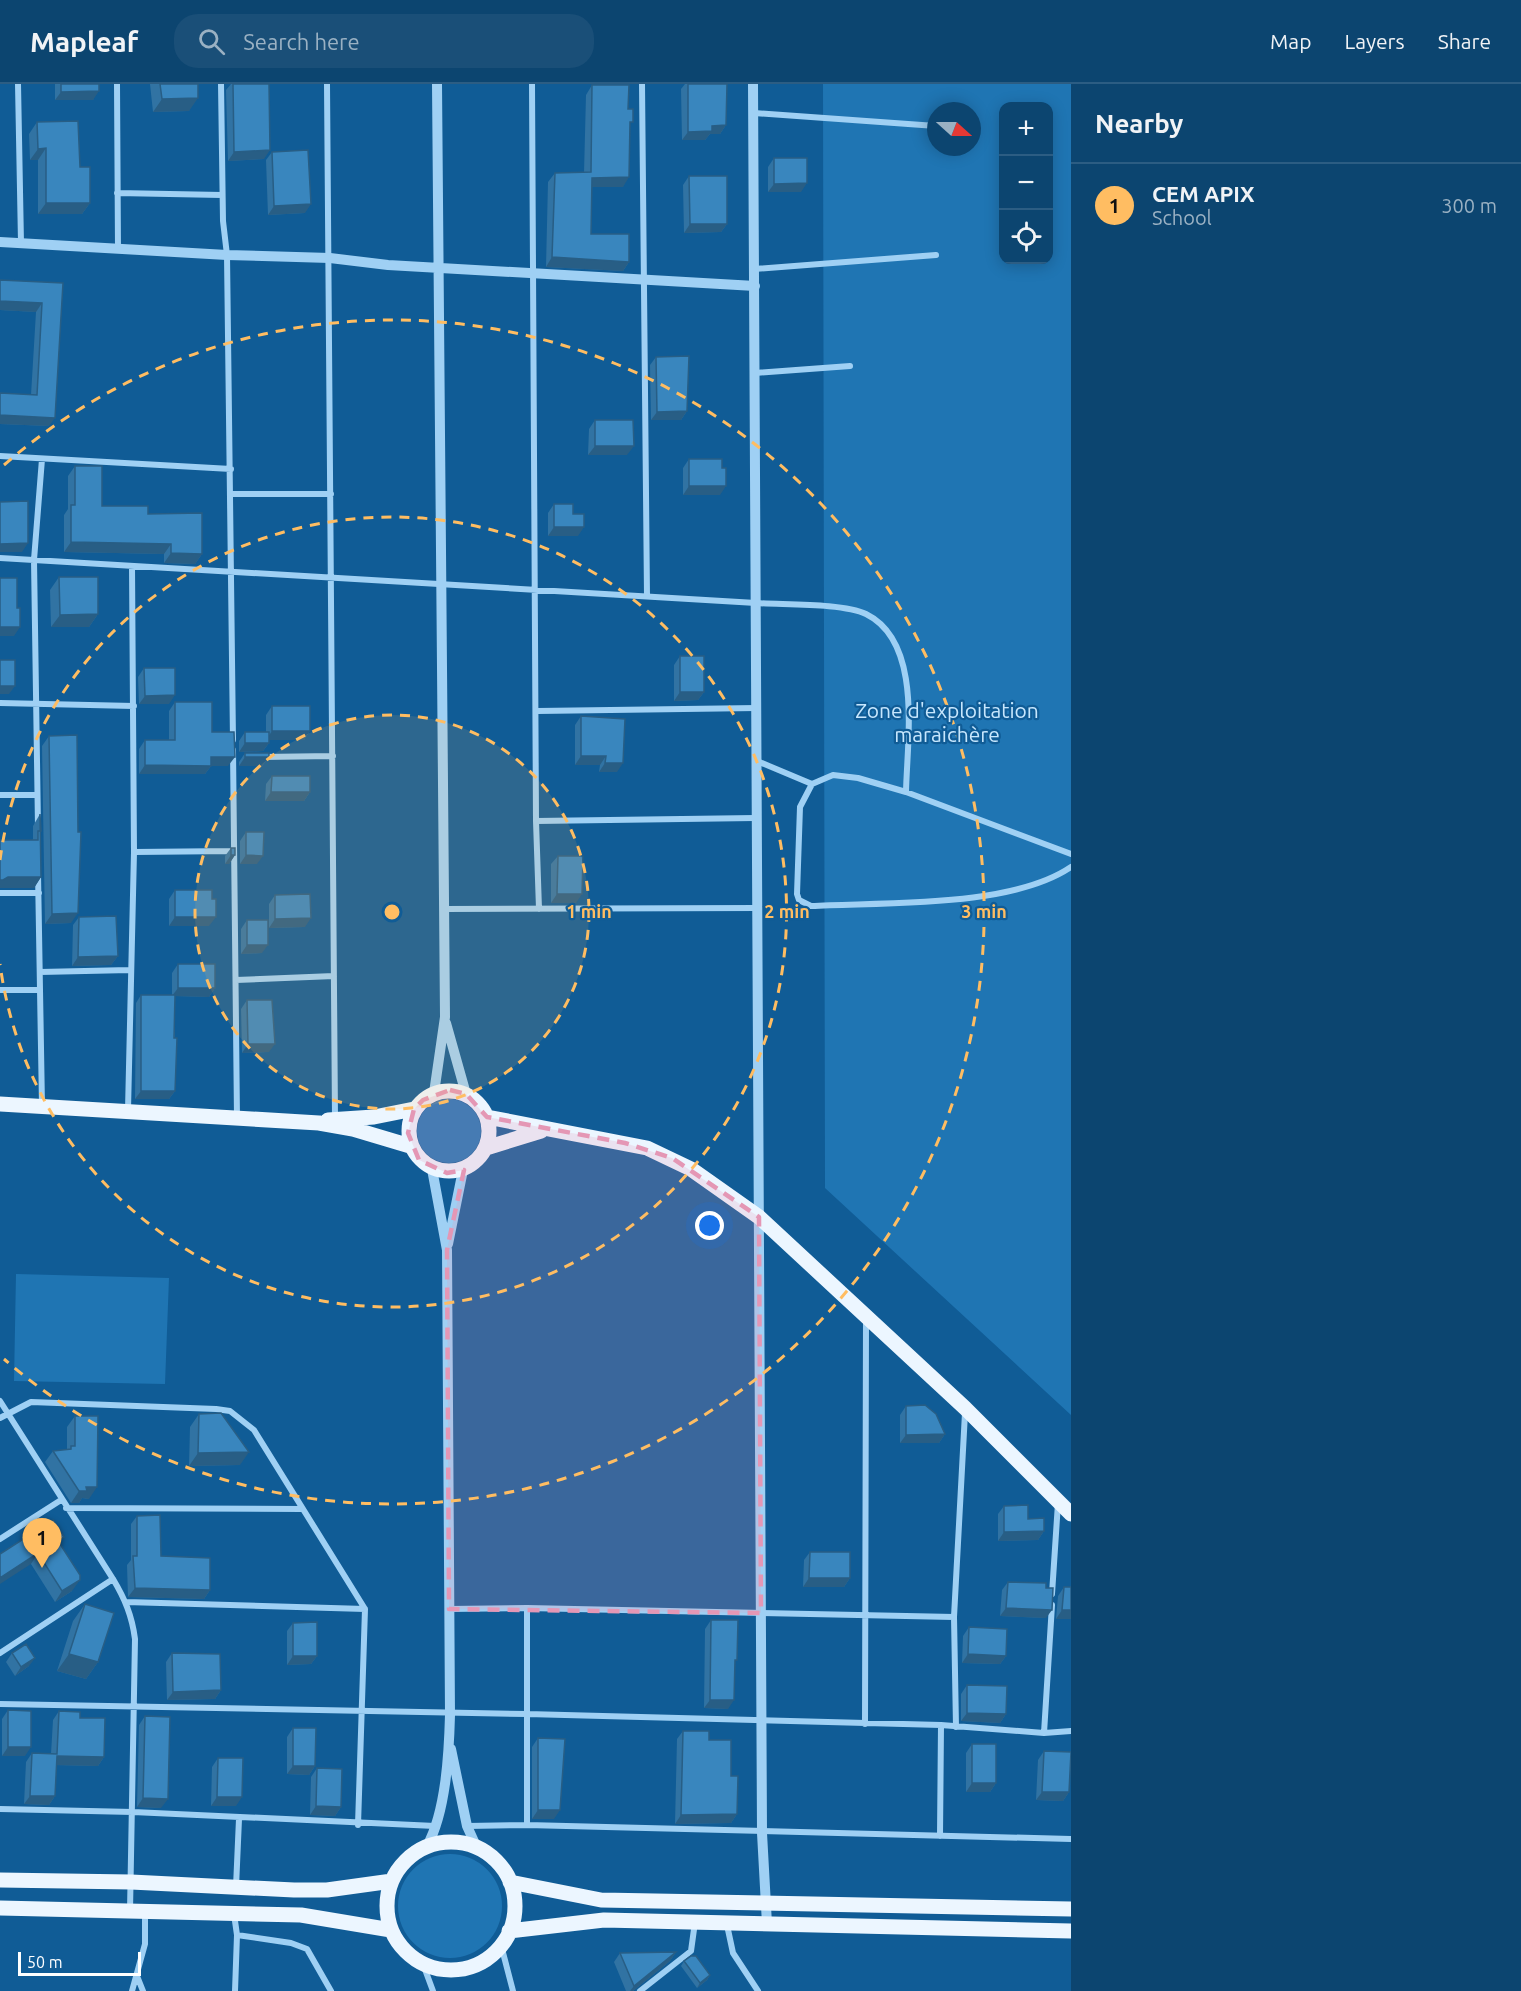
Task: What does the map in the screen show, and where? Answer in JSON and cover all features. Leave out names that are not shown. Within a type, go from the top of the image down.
[{"type":"main road","points":[[450,1090],[466,1094],[478,1103],[487,1117],[489,1132],[486,1148],[477,1161],[463,1170],[447,1173],[432,1169],[419,1160],[410,1146],[409,1121],[414,1109],[434,1093],[450,1090]]},
{"type":"main road","points":[[0,1104],[319,1123],[353,1129],[410,1146]]},
{"type":"main road","points":[[319,1123],[335,1118],[374,1117],[414,1109]]},
{"type":"main road","points":[[487,1117],[544,1130],[625,1143],[672,1158],[759,1217],[965,1408],[1071,1514]]},
{"type":"main road","points":[[486,1148],[544,1130]]},
{"type":"main road","points":[[443,1842],[459,1842],[476,1846],[496,1860],[510,1882],[514,1898],[514,1915],[505,1938],[491,1956],[470,1967],[446,1970],[423,1964],[404,1950],[392,1930],[387,1914],[392,1881],[406,1860],[427,1846],[443,1842]]},
{"type":"main road","points":[[0,1880],[131,1882],[236,1889],[327,1890],[392,1881]]},
{"type":"main road","points":[[510,1882],[601,1900],[1071,1909]]},
{"type":"main road","points":[[0,1908],[311,1915],[392,1930]]},
{"type":"main road","points":[[505,1938],[595,1921],[1071,1931]]},
{"type":"street","points":[[18,84],[21,243]]},
{"type":"street","points":[[117,84],[118,249]]},
{"type":"street","points":[[221,84],[222,195],[227,255],[231,469],[237,1118]]},
{"type":"street","points":[[327,84],[335,1118]]},
{"type":"street","points":[[434,1093],[445,1017],[437,84]]},
{"type":"street","points":[[532,84],[536,821],[539,909]]},
{"type":"street","points":[[642,84],[647,596]]},
{"type":"street","points":[[753,84],[762,1833],[767,1924]]},
{"type":"street","points":[[754,113],[927,125]]},
{"type":"street","points":[[117,193],[222,195]]},
{"type":"street","points":[[0,242],[227,255],[330,258],[438,268],[754,286]]},
{"type":"street","points":[[754,269],[936,255]]},
{"type":"street","points":[[755,373],[850,366]]},
{"type":"street","points":[[0,456],[231,469]]},
{"type":"street","points":[[38,839],[34,561],[42,459]]},
{"type":"street","points":[[231,494],[331,494]]},
{"type":"street","points":[[0,558],[846,609],[865,614],[897,644],[907,678],[906,792]]},
{"type":"street","points":[[128,1111],[134,852],[132,566]]},
{"type":"street","points":[[0,703],[134,706]]},
{"type":"street","points":[[537,711],[756,708]]},
{"type":"street","points":[[256,757],[333,756]]},
{"type":"street","points":[[234,757],[245,757]]},
{"type":"street","points":[[757,761],[812,784]]},
{"type":"street","points":[[1071,854],[906,792],[845,776],[823,778],[812,784],[802,801],[798,821],[797,894],[804,904],[811,906],[981,897],[1044,882],[1071,867]]},
{"type":"street","points":[[0,795],[37,795]]},
{"type":"street","points":[[536,821],[755,818]]},
{"type":"street","points":[[134,852],[234,851]]},
{"type":"street","points":[[38,860],[42,1107]]},
{"type":"street","points":[[0,893],[39,893]]},
{"type":"street","points":[[445,909],[758,909]]},
{"type":"street","points":[[40,972],[130,970]]},
{"type":"street","points":[[236,980],[334,976]]},
{"type":"street","points":[[0,990],[40,990]]},
{"type":"street","points":[[445,1017],[466,1094]]},
{"type":"street","points":[[427,1846],[435,1826],[450,1742],[447,1250],[432,1169]]},
{"type":"street","points":[[447,1250],[463,1170]]},
{"type":"street","points":[[865,1724],[866,1317]]},
{"type":"street","points":[[0,1401],[113,1579],[126,1602],[135,1639],[131,1882],[145,1944],[132,1991]]},
{"type":"street","points":[[0,1418],[31,1402],[230,1411],[254,1430],[365,1609],[358,1825]]},
{"type":"street","points":[[956,1727],[954,1617],[965,1408]]},
{"type":"street","points":[[0,1539],[61,1500]]},
{"type":"street","points":[[1044,1733],[1058,1503]]},
{"type":"street","points":[[66,1508],[302,1509]]},
{"type":"street","points":[[0,1653],[113,1579]]},
{"type":"street","points":[[126,1602],[365,1609]]},
{"type":"street","points":[[449,1609],[527,1608],[954,1617]]},
{"type":"street","points":[[527,1608],[527,1825]]},
{"type":"street","points":[[0,1704],[450,1715],[527,1714],[941,1725],[1044,1733],[1071,1731]]},
{"type":"street","points":[[940,1836],[941,1725]]},
{"type":"street","points":[[450,1742],[467,1826],[476,1846]]},
{"type":"street","points":[[0,1809],[133,1812],[358,1825],[435,1826]]},
{"type":"street","points":[[236,1889],[239,1819]]},
{"type":"street","points":[[467,1826],[527,1825],[762,1833],[1071,1839]]},
{"type":"street","points":[[234,1913],[237,1935],[235,1991]]},
{"type":"street","points":[[642,1990],[691,1951],[695,1922]]},
{"type":"street","points":[[726,1922],[733,1953],[758,1991]]},
{"type":"street","points":[[237,1935],[291,1942],[307,1949],[331,1991]]},
{"type":"street","points":[[505,1938],[513,1991]]},
{"type":"street","points":[[423,1964],[433,1991]]},
{"type":"street","points":[[136,1976],[143,1991]]},
{"type":"highlighted area","points":[[450,1090],[466,1094],[487,1117],[625,1143],[672,1158],[759,1217],[761,1613],[449,1609],[447,1250],[464,1170],[447,1173],[419,1160],[408,1133],[414,1109],[423,1100]]},
{"type":"green space","name":"Zone d'exploitation maraichère","points":[[823,84],[1071,84],[1071,1415],[825,1188]]},
{"type":"green space","points":[[443,1099],[455,1099],[472,1108],[479,1119],[481,1131],[479,1143],[472,1154],[455,1163],[443,1163],[431,1158],[422,1149],[417,1137],[417,1125],[422,1113],[431,1104]]},
{"type":"green space","points":[[16,1274],[169,1278],[165,1384],[14,1381]]},
{"type":"green space","points":[[450,1854],[470,1858],[487,1869],[498,1886],[502,1906],[498,1926],[487,1943],[470,1954],[450,1958],[430,1954],[413,1943],[402,1926],[398,1906],[402,1886],[413,1869],[430,1858]]},
{"type":"building","points":[[61,84],[99,84],[99,91],[61,92]]},
{"type":"building","points":[[160,84],[198,84],[198,98],[162,99]]},
{"type":"building","points":[[233,84],[269,84],[270,150],[234,152]]},
{"type":"building","points":[[688,84],[727,84],[726,125],[712,126],[712,131],[688,132]]},
{"type":"building","points":[[592,85],[629,85],[628,109],[633,109],[633,122],[630,122],[629,177],[592,178],[591,234],[629,234],[629,262],[552,257],[555,173],[591,172]]},
{"type":"building","points":[[78,121],[80,167],[90,167],[90,203],[46,203],[46,148],[38,149],[37,122]]},
{"type":"building","points":[[308,150],[311,204],[274,206],[272,152]]},
{"type":"building","points":[[774,158],[807,158],[807,183],[774,184]]},
{"type":"building","points":[[689,176],[727,176],[727,224],[690,224]]},
{"type":"building","points":[[0,280],[63,283],[55,418],[0,415],[0,393],[37,395],[42,303],[0,301]]},
{"type":"building","points":[[689,356],[687,411],[657,412],[656,357]]},
{"type":"building","points":[[595,420],[633,420],[634,446],[595,446]]},
{"type":"building","points":[[689,459],[722,459],[722,468],[726,468],[726,486],[689,486]]},
{"type":"building","points":[[75,466],[102,466],[102,506],[148,506],[148,514],[202,513],[202,554],[171,553],[171,544],[71,542],[71,505],[75,505]]},
{"type":"building","points":[[28,501],[28,543],[0,544],[0,502]]},
{"type":"building","points":[[554,504],[573,504],[573,514],[584,514],[584,527],[554,527]]},
{"type":"building","points":[[59,577],[98,577],[98,614],[60,615]]},
{"type":"building","points":[[0,578],[17,578],[17,608],[20,608],[20,627],[0,627]]},
{"type":"building","points":[[680,656],[704,656],[704,692],[680,692]]},
{"type":"building","points":[[0,660],[15,660],[15,686],[0,686]]},
{"type":"building","points":[[144,668],[175,668],[175,695],[145,696]]},
{"type":"building","points":[[175,702],[212,702],[212,732],[234,732],[235,757],[211,757],[211,766],[145,765],[145,740],[175,740]]},
{"type":"building","points":[[272,706],[310,706],[310,731],[272,731]]},
{"type":"building","points":[[581,716],[625,719],[623,763],[605,763],[606,756],[581,756]]},
{"type":"building","points":[[245,732],[269,732],[269,743],[245,743]]},
{"type":"building","points":[[77,735],[78,832],[81,832],[78,913],[52,914],[49,736]]},
{"type":"building","points":[[245,753],[269,753],[269,757],[245,757]]},
{"type":"building","points":[[272,776],[310,776],[310,792],[271,792]]},
{"type":"building","points":[[38,831],[40,831],[41,877],[8,877],[0,880],[0,840],[38,840]]},
{"type":"building","points":[[246,832],[264,832],[263,856],[246,855]]},
{"type":"building","points":[[231,848],[235,848],[235,855],[231,855]]},
{"type":"building","points":[[558,856],[583,856],[582,894],[557,894]]},
{"type":"building","points":[[175,890],[212,890],[212,899],[216,899],[216,917],[175,917]]},
{"type":"building","points":[[310,894],[311,918],[275,919],[275,895]]},
{"type":"building","points":[[116,916],[118,956],[78,957],[79,917]]},
{"type":"building","points":[[247,920],[268,920],[268,945],[247,945]]},
{"type":"building","points":[[178,964],[215,964],[215,988],[178,988]]},
{"type":"building","points":[[141,995],[175,995],[174,1038],[177,1038],[175,1091],[141,1091]]},
{"type":"building","points":[[247,1000],[272,1000],[275,1044],[248,1044]]},
{"type":"building","points":[[925,1405],[936,1414],[945,1434],[906,1435],[906,1406]]},
{"type":"building","points":[[221,1413],[249,1452],[198,1453],[199,1414]]},
{"type":"building","points":[[75,1416],[98,1416],[97,1487],[86,1487],[87,1491],[79,1491],[53,1451],[71,1449],[71,1446],[75,1446]]},
{"type":"building","points":[[1028,1505],[1028,1519],[1044,1518],[1044,1531],[1004,1532],[1004,1506]]},
{"type":"building","points":[[160,1515],[161,1556],[210,1558],[210,1590],[135,1588],[133,1556],[137,1556],[137,1516]]},
{"type":"building","points":[[53,1520],[64,1537],[58,1541],[80,1575],[80,1580],[62,1591],[38,1553],[0,1578],[0,1554]]},
{"type":"building","points":[[810,1552],[850,1552],[850,1578],[809,1578]]},
{"type":"building","points":[[1008,1582],[1046,1583],[1046,1588],[1053,1588],[1052,1610],[1006,1608]]},
{"type":"building","points":[[1064,1587],[1071,1587],[1071,1610],[1062,1610]]},
{"type":"building","points":[[85,1604],[114,1613],[98,1662],[69,1654]]},
{"type":"building","points":[[711,1620],[738,1620],[734,1700],[710,1700]]},
{"type":"building","points":[[317,1622],[317,1656],[293,1656],[293,1623]]},
{"type":"building","points":[[969,1627],[1007,1629],[1006,1656],[968,1654]]},
{"type":"building","points":[[26,1644],[35,1658],[21,1667],[12,1653]]},
{"type":"building","points":[[172,1653],[220,1654],[221,1690],[173,1692]]},
{"type":"building","points":[[967,1685],[1007,1686],[1006,1714],[967,1713]]},
{"type":"building","points":[[8,1710],[31,1711],[31,1747],[8,1747]]},
{"type":"building","points":[[59,1711],[80,1712],[80,1718],[105,1718],[104,1757],[57,1756],[55,1796],[30,1796],[32,1753],[57,1754]]},
{"type":"building","points":[[145,1716],[170,1717],[168,1799],[143,1798]]},
{"type":"building","points":[[293,1728],[316,1728],[315,1766],[293,1766]]},
{"type":"building","points":[[683,1731],[709,1731],[709,1740],[731,1740],[731,1776],[738,1776],[737,1814],[681,1815]]},
{"type":"building","points":[[538,1738],[565,1739],[560,1810],[538,1810]]},
{"type":"building","points":[[972,1744],[996,1744],[996,1783],[972,1783]]},
{"type":"building","points":[[1044,1751],[1071,1752],[1069,1792],[1042,1792]]},
{"type":"building","points":[[218,1758],[243,1758],[242,1797],[217,1797]]},
{"type":"building","points":[[317,1768],[342,1769],[341,1807],[316,1806]]},
{"type":"building","points":[[676,1952],[634,1986],[620,1953]]},
{"type":"building","points":[[691,1956],[696,1956],[710,1975],[700,1983],[684,1961]]},
{"type":"place","name":"CEM APIX","points":[[42,1568]]}]
